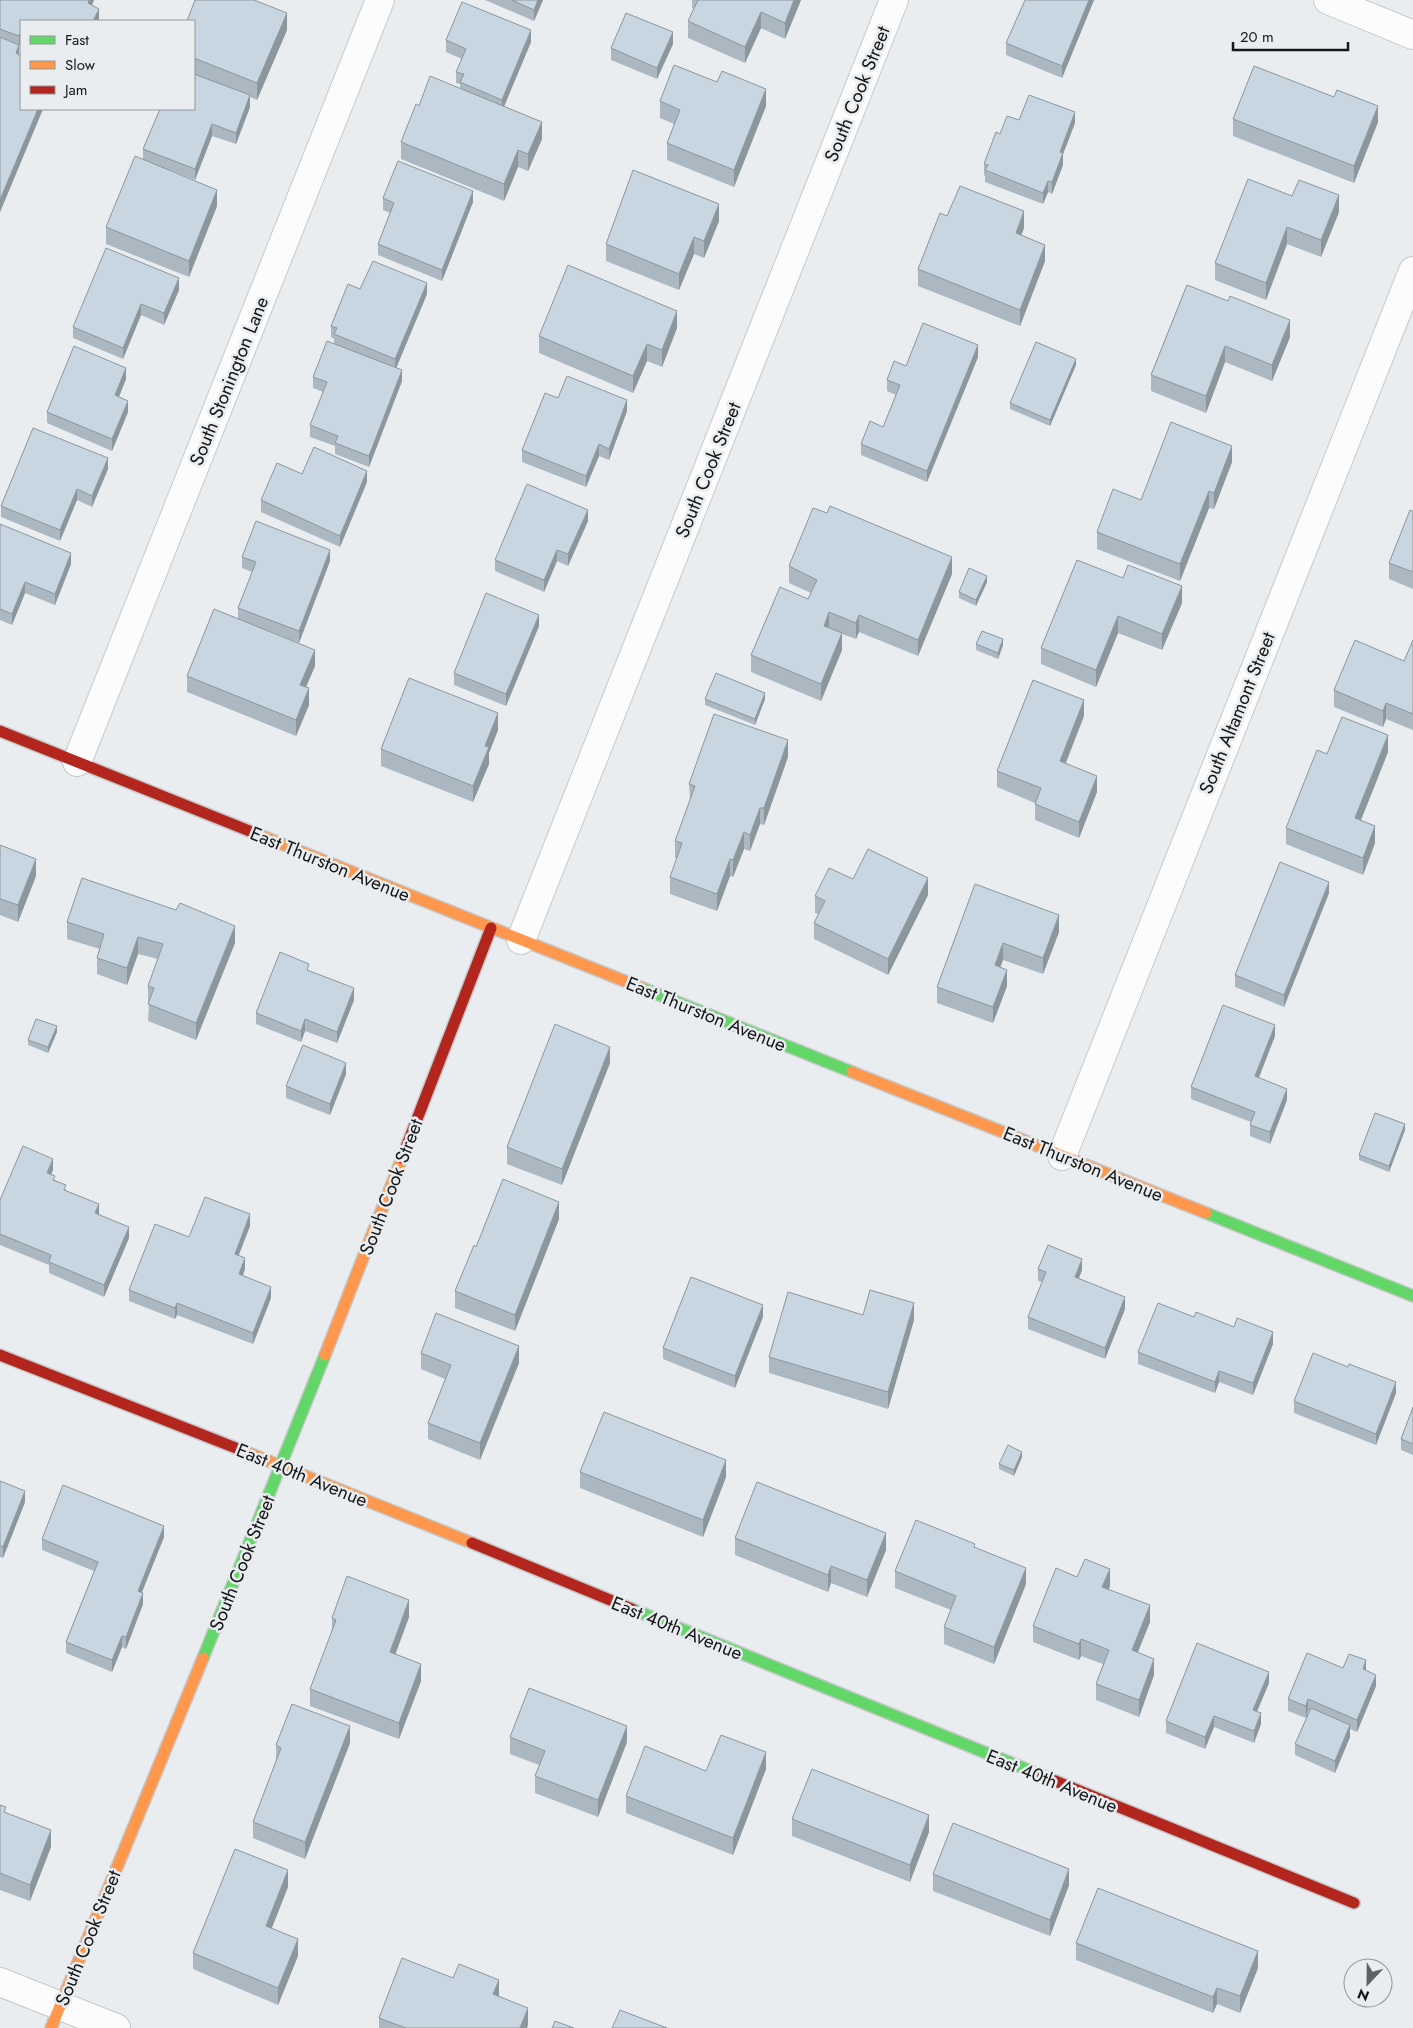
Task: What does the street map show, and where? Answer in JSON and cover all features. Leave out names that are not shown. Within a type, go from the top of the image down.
[{"type":"street","name":"South Stonington Lane","points":[[77,762],[380,0]]},
{"type":"street","name":"South Cook Street","points":[[521,940],[894,0]]},
{"type":"street","points":[[1328,0],[1413,35]]},
{"type":"street","name":"South Altamont Street","points":[[1062,1156],[1413,271]]},
{"type":"street","name":"East Thurston Avenue","points":[[0,731],[1413,1296]]},
{"type":"street","name":"South Cook Street","points":[[55,2017],[282,1466],[492,928]]},
{"type":"street","name":"East 40th Avenue","points":[[0,1355],[282,1466],[1354,1903]]},
{"type":"street","points":[[0,1982],[55,2017],[116,2028]]},
{"type":"building","points":[[0,0],[89,0],[88,3],[99,9],[94,20],[20,20],[19,36],[0,29]]},
{"type":"building","points":[[195,0],[254,0],[287,13],[257,83],[195,58],[195,20],[187,20]]},
{"type":"building","points":[[512,0],[538,0],[534,10]]},
{"type":"building","points":[[698,0],[794,0],[785,23],[761,12],[745,47],[688,21]]},
{"type":"building","points":[[1025,0],[1089,0],[1062,66],[1006,43]]},
{"type":"building","points":[[462,2],[531,30],[502,100],[460,82],[464,74],[456,72],[466,49],[446,40]]},
{"type":"building","points":[[626,13],[673,32],[657,68],[611,48]]},
{"type":"building","points":[[0,37],[19,45],[16,53],[20,55],[20,110],[38,110],[0,200]]},
{"type":"building","points":[[674,65],[717,82],[722,71],[766,89],[734,170],[667,143],[680,110],[660,101]]},
{"type":"building","points":[[1254,66],[1334,97],[1337,90],[1378,106],[1354,166],[1233,119]]},
{"type":"building","points":[[195,74],[250,95],[236,133],[212,124],[195,169],[143,149],[160,110],[195,110]]},
{"type":"building","points":[[430,76],[542,122],[528,154],[518,150],[504,184],[401,142],[416,104],[419,106]]},
{"type":"building","points":[[1029,95],[1075,112],[1060,152],[1063,153],[1052,182],[1048,181],[1043,193],[985,170],[988,165],[984,164],[996,132],[1000,134],[1007,116],[1019,120]]},
{"type":"building","points":[[135,156],[217,190],[189,261],[106,227]]},
{"type":"building","points":[[398,161],[473,191],[442,270],[378,244],[394,203],[383,198]]},
{"type":"building","points":[[633,170],[719,204],[704,241],[694,237],[679,274],[606,244]]},
{"type":"building","points":[[1248,179],[1292,196],[1299,180],[1339,195],[1321,240],[1287,227],[1266,283],[1215,263]]},
{"type":"building","points":[[960,186],[1024,211],[1016,233],[1045,245],[1020,310],[918,269],[940,213],[947,216]]},
{"type":"building","points":[[106,248],[179,278],[164,313],[141,304],[123,348],[73,327]]},
{"type":"building","points":[[373,261],[427,283],[395,359],[334,334],[337,328],[331,326],[348,284],[360,289]]},
{"type":"building","points":[[568,265],[677,311],[662,350],[647,344],[633,376],[539,336]]},
{"type":"building","points":[[1187,285],[1228,301],[1230,296],[1290,320],[1272,365],[1225,346],[1206,396],[1151,375]]},
{"type":"building","points":[[923,323],[978,345],[927,471],[861,444],[870,421],[883,427],[900,385],[887,380],[894,361],[906,366]]},
{"type":"building","points":[[327,341],[402,370],[369,456],[335,443],[338,436],[310,425],[327,382],[313,377]]},
{"type":"building","points":[[1036,342],[1076,359],[1050,420],[1010,403]]},
{"type":"building","points":[[74,346],[126,368],[115,395],[128,401],[112,439],[47,412]]},
{"type":"building","points":[[567,376],[627,400],[609,449],[599,444],[586,476],[522,450],[545,393],[558,398]]},
{"type":"building","points":[[1171,422],[1232,446],[1214,493],[1209,491],[1180,564],[1097,532],[1113,489],[1141,500]]},
{"type":"building","points":[[33,428],[108,458],[92,496],[77,489],[60,530],[1,506]]},
{"type":"building","points":[[314,447],[367,471],[340,536],[261,500],[277,463],[302,474]]},
{"type":"building","points":[[527,484],[588,510],[568,554],[557,550],[544,580],[495,560]]},
{"type":"building","points":[[830,506],[952,557],[918,640],[859,615],[856,623],[829,612],[824,626],[842,633],[821,684],[751,655],[780,587],[808,599],[817,580],[789,566],[813,508],[827,513]]},
{"type":"building","points":[[1410,510],[1413,511],[1413,572],[1389,563]]},
{"type":"building","points":[[256,521],[330,550],[299,631],[238,608],[256,562],[242,557]]},
{"type":"building","points":[[0,524],[71,553],[55,594],[25,582],[12,614],[0,609]]},
{"type":"building","points":[[1077,560],[1123,578],[1128,565],[1182,586],[1162,634],[1118,616],[1096,670],[1041,648]]},
{"type":"building","points":[[969,568],[987,576],[976,600],[959,592]]},
{"type":"building","points":[[486,593],[539,615],[506,694],[454,673]]},
{"type":"building","points":[[214,609],[315,650],[300,685],[309,688],[296,720],[187,676]]},
{"type":"building","points":[[982,631],[1003,639],[998,653],[976,644]]},
{"type":"building","points":[[1355,640],[1404,661],[1413,640],[1413,714],[1386,703],[1383,711],[1334,690]]},
{"type":"building","points":[[716,673],[765,693],[755,719],[705,699]]},
{"type":"building","points":[[409,678],[498,713],[485,746],[489,747],[473,786],[381,749]]},
{"type":"building","points":[[1033,680],[1084,700],[1060,761],[1097,776],[1079,822],[1035,804],[1041,788],[997,771]]},
{"type":"building","points":[[714,714],[788,740],[764,808],[760,808],[750,835],[744,832],[733,860],[730,859],[717,894],[670,877],[682,843],[675,841],[695,786],[689,784]]},
{"type":"building","points":[[1342,717],[1388,735],[1355,818],[1375,826],[1363,858],[1286,828],[1317,750],[1327,754]]},
{"type":"building","points":[[0,845],[36,859],[18,905],[0,899]]},
{"type":"building","points":[[868,849],[928,878],[888,959],[814,923],[825,901],[815,896],[829,868],[853,879]]},
{"type":"building","points":[[1280,862],[1329,882],[1284,995],[1235,975]]},
{"type":"building","points":[[82,878],[176,910],[180,903],[235,926],[196,1023],[148,1004],[154,988],[148,986],[163,944],[138,937],[127,968],[97,958],[104,934],[67,922]]},
{"type":"building","points":[[975,884],[1059,915],[1043,958],[1003,943],[995,965],[1007,970],[993,1007],[937,987]]},
{"type":"building","points":[[280,952],[309,964],[307,970],[354,988],[337,1032],[305,1019],[301,1031],[256,1013]]},
{"type":"building","points":[[1223,1005],[1275,1025],[1255,1076],[1287,1089],[1270,1132],[1250,1125],[1255,1112],[1191,1087]]},
{"type":"building","points":[[36,1019],[57,1026],[48,1047],[28,1040]]},
{"type":"building","points":[[555,1024],[610,1047],[562,1169],[507,1147]]},
{"type":"building","points":[[303,1045],[346,1063],[330,1104],[286,1086]]},
{"type":"building","points":[[1375,1113],[1405,1124],[1389,1166],[1359,1155]]},
{"type":"building","points":[[23,1146],[53,1159],[47,1173],[55,1176],[53,1180],[66,1185],[64,1190],[99,1204],[95,1213],[129,1227],[104,1285],[49,1262],[51,1255],[0,1234],[0,1200]]},
{"type":"building","points":[[503,1179],[559,1202],[515,1315],[455,1291],[474,1245],[476,1247]]},
{"type":"building","points":[[205,1197],[250,1214],[235,1254],[245,1258],[239,1274],[271,1287],[253,1333],[177,1303],[175,1308],[129,1290],[155,1224],[189,1237]]},
{"type":"building","points":[[1048,1245],[1082,1259],[1075,1277],[1125,1297],[1105,1348],[1028,1317],[1046,1272],[1038,1269]]},
{"type":"building","points":[[691,1277],[763,1305],[735,1376],[663,1348]]},
{"type":"building","points":[[870,1290],[914,1303],[888,1392],[769,1357],[788,1292],[863,1315]]},
{"type":"building","points":[[1158,1303],[1194,1317],[1196,1312],[1234,1327],[1237,1318],[1273,1332],[1253,1383],[1219,1371],[1215,1382],[1138,1352]]},
{"type":"building","points":[[436,1313],[519,1346],[480,1443],[428,1423],[451,1365],[421,1353]]},
{"type":"building","points":[[1313,1353],[1348,1367],[1349,1364],[1396,1382],[1376,1434],[1294,1401]]},
{"type":"building","points":[[1413,1407],[1413,1444],[1401,1439]]},
{"type":"building","points":[[604,1412],[726,1460],[703,1520],[580,1472]]},
{"type":"building","points":[[1008,1445],[1022,1452],[1014,1470],[999,1464]]},
{"type":"building","points":[[0,1481],[25,1491],[3,1547],[0,1546]]},
{"type":"building","points":[[757,1482],[886,1533],[867,1580],[831,1566],[828,1575],[735,1538]]},
{"type":"building","points":[[63,1485],[164,1526],[138,1591],[143,1593],[126,1637],[122,1636],[112,1660],[66,1642],[98,1562],[42,1539]]},
{"type":"building","points":[[916,1520],[975,1544],[974,1547],[1026,1568],[994,1647],[944,1627],[956,1596],[895,1571]]},
{"type":"building","points":[[1085,1559],[1110,1569],[1102,1587],[1150,1605],[1132,1650],[1154,1659],[1139,1700],[1096,1684],[1109,1650],[1081,1639],[1079,1644],[1033,1626],[1056,1568],[1077,1577]]},
{"type":"building","points":[[347,1576],[409,1600],[390,1652],[421,1664],[399,1723],[310,1689],[336,1620],[332,1618]]},
{"type":"building","points":[[1197,1643],[1269,1672],[1253,1710],[1261,1713],[1254,1731],[1214,1716],[1205,1737],[1166,1721]]},
{"type":"building","points":[[1307,1653],[1343,1668],[1349,1654],[1366,1660],[1363,1669],[1376,1675],[1357,1720],[1308,1699],[1306,1706],[1288,1699]]},
{"type":"building","points":[[529,1688],[627,1726],[598,1800],[535,1776],[545,1751],[510,1737]]},
{"type":"building","points":[[292,1704],[350,1726],[305,1842],[253,1822],[281,1748],[276,1745]]},
{"type":"building","points":[[1311,1708],[1350,1725],[1335,1761],[1295,1744]]},
{"type":"building","points":[[721,1735],[766,1752],[733,1838],[626,1796],[645,1746],[706,1771]]},
{"type":"building","points":[[812,1769],[929,1815],[910,1865],[792,1819]]},
{"type":"building","points":[[0,1805],[6,1807],[4,1812],[51,1830],[30,1885],[0,1873]]},
{"type":"building","points":[[953,1823],[1069,1869],[1050,1920],[933,1874]]},
{"type":"building","points":[[235,1849],[288,1870],[266,1926],[298,1939],[278,1988],[193,1953]]},
{"type":"building","points":[[1098,1888],[1258,1951],[1240,1996],[1217,1988],[1213,1997],[1076,1943]]},
{"type":"building","points":[[402,1958],[453,1978],[459,1964],[499,1980],[493,1994],[528,2008],[520,2028],[406,2028],[379,2018]]},
{"type":"building","points":[[620,2010],[667,2028],[612,2028]]},
{"type":"building","points":[[555,2021],[574,2028],[552,2028]]},
{"type":"traffic: fast","points":[[642,988],[852,1072]]},
{"type":"traffic: fast","points":[[1206,1213],[1413,1296]]},
{"type":"traffic: fast","points":[[203,1658],[325,1355]]},
{"type":"traffic: fast","points":[[632,1609],[1043,1776]]},
{"type":"traffic: slow","points":[[252,832],[642,988]]},
{"type":"traffic: slow","points":[[852,1072],[1206,1213]]},
{"type":"traffic: slow","points":[[325,1355],[402,1158]]},
{"type":"traffic: slow","points":[[246,1452],[472,1543]]},
{"type":"traffic: slow","points":[[51,2028],[203,1658]]},
{"type":"traffic: jam","points":[[0,731],[252,832]]},
{"type":"traffic: jam","points":[[402,1158],[491,928]]},
{"type":"traffic: jam","points":[[0,1355],[246,1452]]},
{"type":"traffic: jam","points":[[472,1543],[632,1609]]},
{"type":"traffic: jam","points":[[1043,1776],[1354,1903]]}]
